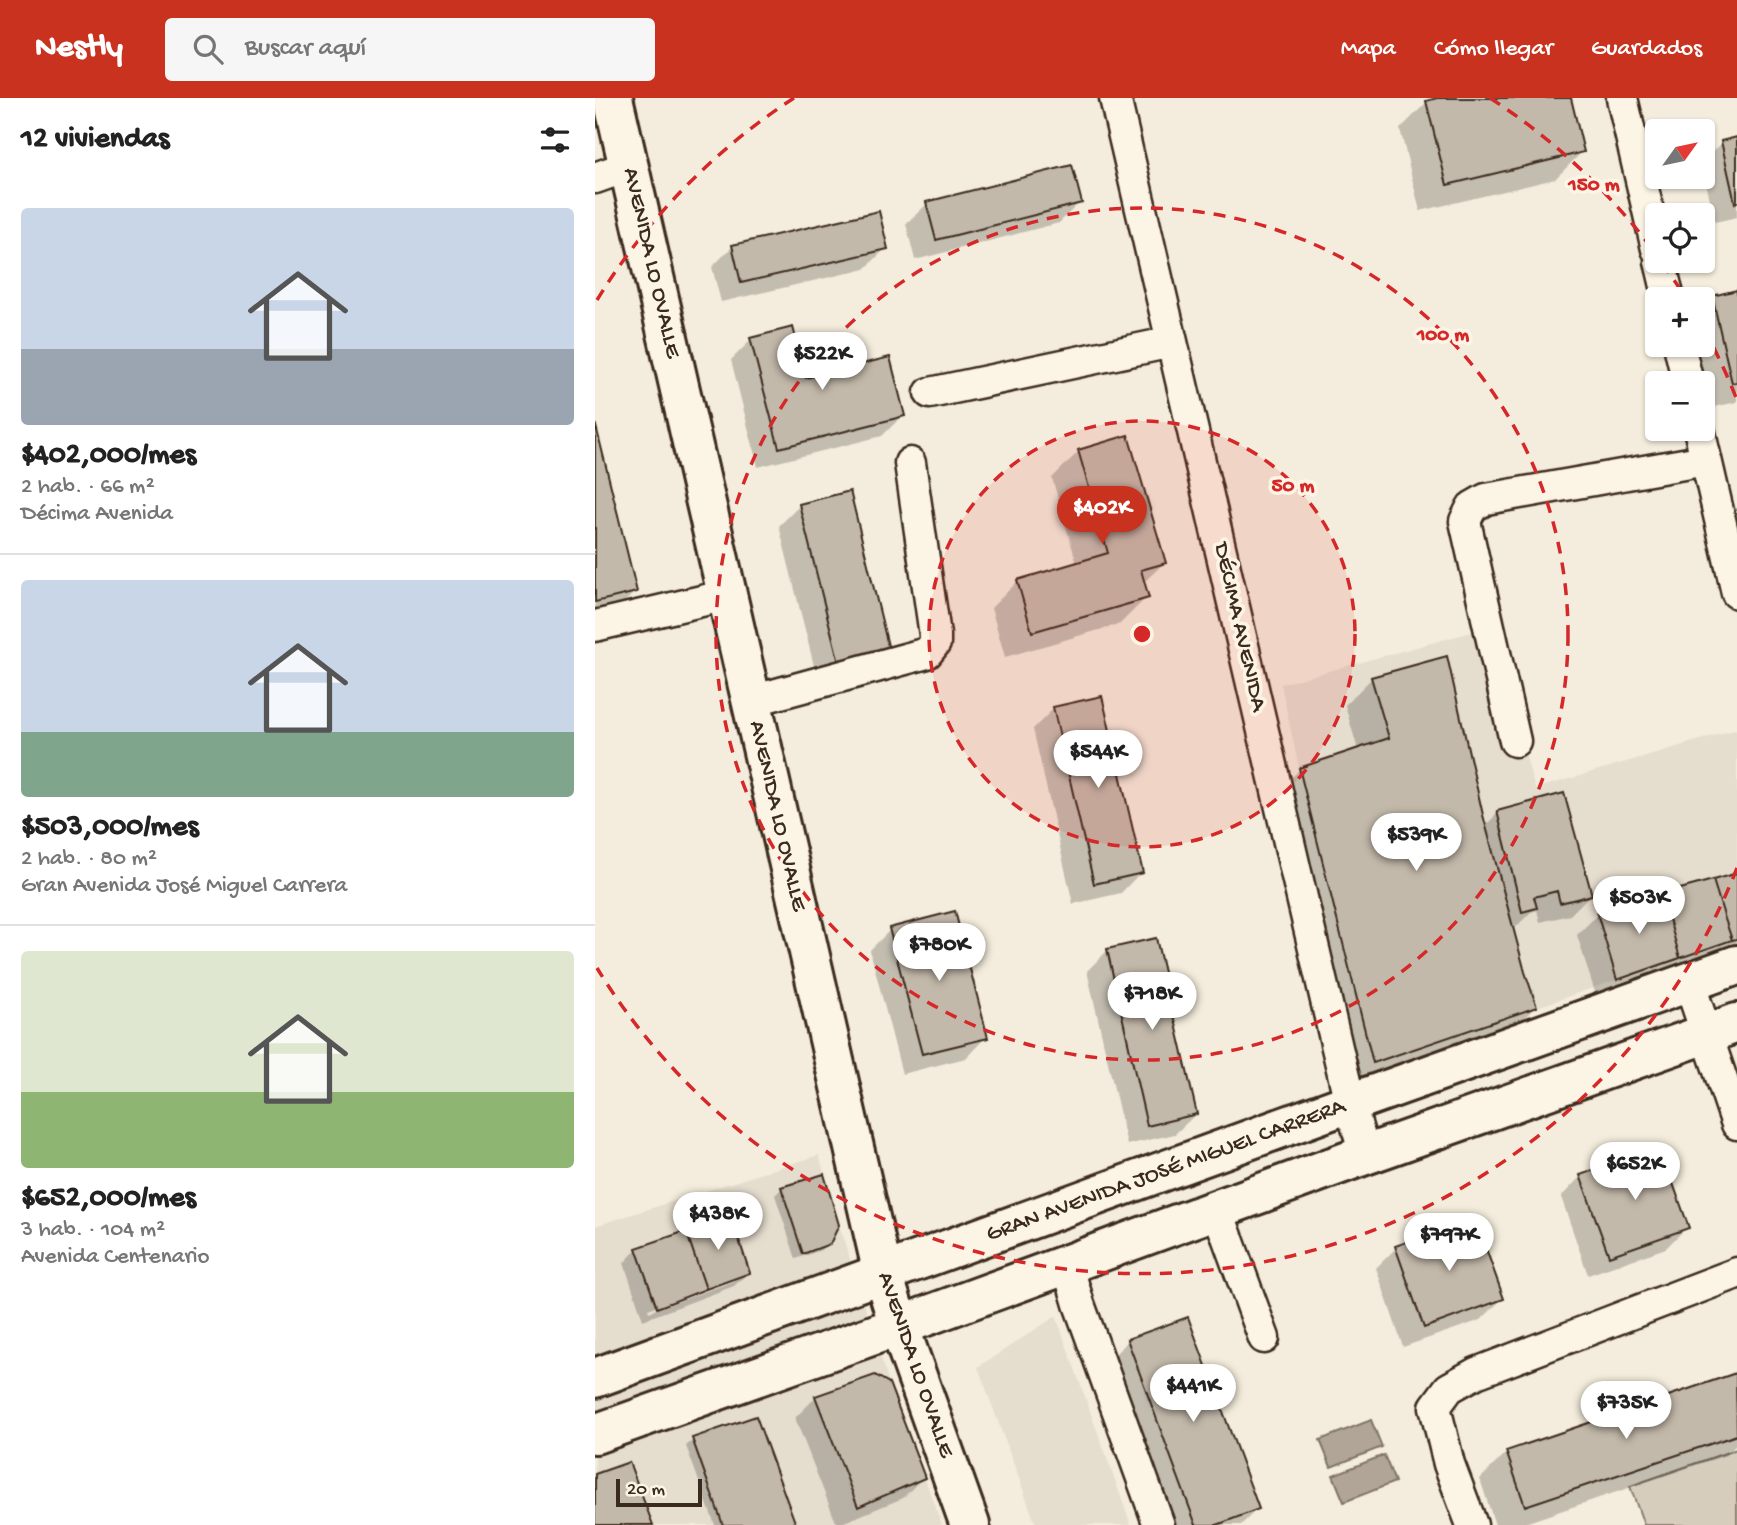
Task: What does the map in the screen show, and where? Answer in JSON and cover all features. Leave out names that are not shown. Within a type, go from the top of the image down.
[{"type":"main road","name":"AVENIDA LO OVALLE","points":[[613,98],[612,172],[727,595],[883,1274],[970,1525]]},
{"type":"main road","name":"GRAN AVENIDA JOSÉ MIGUEL CARRERA","points":[[596,1374],[883,1274],[1737,965]]},
{"type":"main road","points":[[595,1434],[1721,1028]]},
{"type":"street","name":"DÉCIMA AVENIDA","points":[[1115,98],[1364,1155]]},
{"type":"street","points":[[1622,98],[1646,203]]},
{"type":"street","points":[[930,393],[1172,342]]},
{"type":"street","points":[[1702,441],[1737,593]]},
{"type":"street","points":[[1515,741],[1465,521],[1472,508],[1486,499],[1706,460]]},
{"type":"street","points":[[751,701],[927,653],[935,643],[910,463]]},
{"type":"street","points":[[595,626],[727,595]]},
{"type":"street","points":[[1689,982],[1721,1028],[1737,1124]]},
{"type":"street","points":[[1217,1209],[1264,1338]]},
{"type":"street","points":[[1067,1264],[1159,1525]]},
{"type":"street","points":[[1472,1525],[1449,1464],[1434,1407],[1449,1388],[1476,1374],[1737,1273]]},
{"type":"shaded area","points":[[1490,627],[1535,789],[1737,729],[1737,939],[1373,1063],[1299,768],[1281,684]]},
{"type":"shaded area","points":[[819,1155],[889,1383],[942,1525],[595,1525],[595,1226]]},
{"type":"shaded area","points":[[1056,1316],[1131,1525],[1036,1525],[978,1367]]},
{"type":"shaded area","points":[[1371,1420],[1382,1447],[1331,1467],[1320,1440]]},
{"type":"shaded area","points":[[1737,1449],[1737,1525],[1644,1525],[1630,1486]]},
{"type":"shaded area","points":[[1384,1455],[1395,1482],[1344,1502],[1333,1475]]},
{"type":"building","points":[[1437,98],[1571,98],[1584,152],[1447,185],[1426,101]]},
{"type":"building","points":[[1737,137],[1737,202],[1735,203],[1721,141]]},
{"type":"building","points":[[1072,165],[1082,203],[936,240],[926,202]]},
{"type":"building","points":[[879,211],[888,249],[741,283],[732,245]]},
{"type":"building","points":[[1737,290],[1737,382],[1732,383],[1715,309],[1715,295]]},
{"type":"building","points":[[793,327],[806,378],[890,357],[905,416],[779,448],[750,338]]},
{"type":"building","points":[[595,422],[637,592],[595,602]]},
{"type":"building","points":[[1128,435],[1166,563],[1141,570],[1149,598],[1032,632],[1017,580],[1108,553],[1078,450]]},
{"type":"building","points":[[850,491],[890,654],[840,667],[799,504]]},
{"type":"building","points":[[1447,656],[1483,815],[1537,1007],[1373,1063],[1299,768],[1389,738],[1371,677]]},
{"type":"building","points":[[1102,696],[1143,873],[1094,884],[1053,707]]},
{"type":"building","points":[[1564,793],[1592,895],[1560,903],[1557,891],[1534,897],[1537,908],[1522,912],[1497,811]]},
{"type":"building","points":[[1737,873],[1737,939],[1732,940],[1713,880]]},
{"type":"building","points":[[1713,880],[1732,940],[1680,958],[1662,894]]},
{"type":"building","points":[[1662,894],[1680,958],[1617,980],[1597,913]]},
{"type":"building","points":[[955,911],[988,1038],[922,1054],[889,928]]},
{"type":"building","points":[[1156,938],[1197,1114],[1147,1126],[1107,949]]},
{"type":"building","points":[[1660,1147],[1689,1228],[1609,1256],[1580,1175]]},
{"type":"building","points":[[824,1174],[839,1225],[830,1244],[803,1254],[781,1187]]},
{"type":"building","points":[[731,1216],[750,1273],[706,1289],[686,1231]]},
{"type":"building","points":[[1475,1218],[1504,1299],[1424,1328],[1395,1246]]},
{"type":"building","points":[[686,1231],[706,1289],[657,1308],[636,1248]]},
{"type":"building","points":[[1188,1317],[1259,1509],[1217,1525],[1196,1525],[1127,1339]]},
{"type":"building","points":[[1736,1373],[1737,1435],[1525,1506],[1506,1451]]},
{"type":"building","points":[[875,1375],[889,1383],[925,1478],[858,1507],[815,1396]]},
{"type":"building","points":[[756,1416],[796,1525],[723,1525],[692,1438]]},
{"type":"building","points":[[629,1462],[653,1525],[595,1525],[595,1474]]}]
